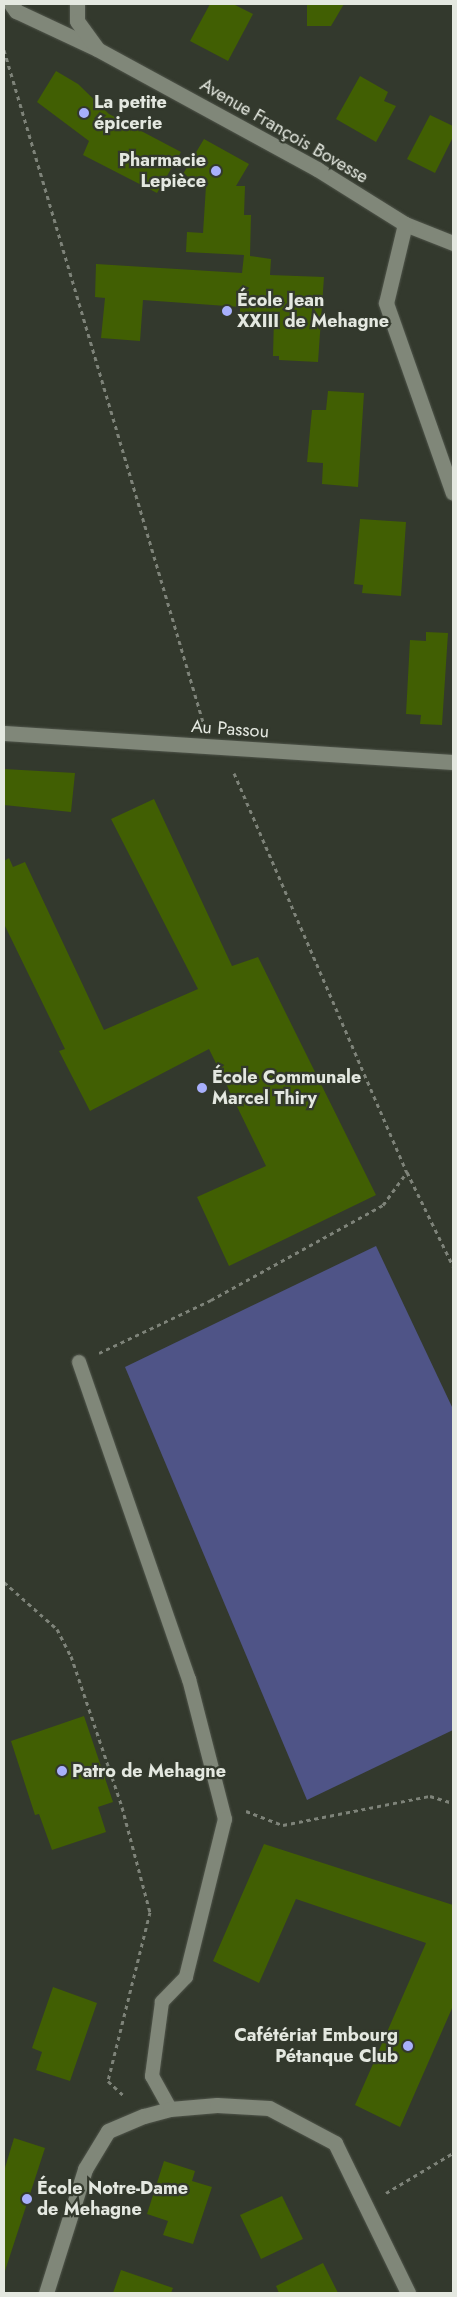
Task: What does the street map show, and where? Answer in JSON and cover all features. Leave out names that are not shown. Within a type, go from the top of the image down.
[{"type":"street","name":"Avenue François Bovesse","points":[[11,4],[16,11],[97,49],[317,169],[405,224],[453,243]]},
{"type":"street","name":"Avenue François Bovesse","points":[[77,4],[77,21],[97,49]]},
{"type":"street","points":[[405,224],[386,303],[453,493]]},
{"type":"street","name":"Au Passou","points":[[4,733],[453,762]]},
{"type":"street","points":[[46,2293],[85,2169],[108,2131],[144,2116],[170,2109],[217,2105],[269,2108],[335,2143],[408,2293]]},
{"type":"lane","points":[[79,1362],[189,1679],[225,1819],[186,1977],[162,2002],[152,2076],[170,2109]]},
{"type":"path","points":[[4,50],[210,747],[210,764],[230,765],[407,1172],[453,1266]]},
{"type":"path","points":[[79,1362],[211,1300],[383,1205],[407,1172]]},
{"type":"path","points":[[4,1582],[58,1629],[71,1656],[122,1807],[148,1902],[150,1912],[108,2081],[144,2116]]},
{"type":"path","points":[[225,1819],[238,1811],[249,1811],[283,1826],[430,1796],[453,1803]]},
{"type":"path","points":[[366,2205],[453,2152]]},
{"type":"shaded area","points":[[376,1246],[453,1409],[453,1730],[307,1800],[125,1367]]},
{"type":"building","points":[[210,4],[233,4],[253,14],[228,61],[190,41]]},
{"type":"building","points":[[307,4],[344,4],[331,26],[307,26]]},
{"type":"building","points":[[56,71],[78,84],[109,114],[181,152],[157,193],[83,155],[89,141],[37,102]]},
{"type":"building","points":[[360,76],[388,92],[384,101],[396,106],[376,142],[336,119]]},
{"type":"building","points":[[430,115],[453,126],[453,137],[435,173],[407,159]]},
{"type":"building","points":[[204,139],[249,164],[236,186],[245,186],[244,215],[251,215],[250,256],[271,259],[270,275],[324,277],[318,362],[279,360],[279,356],[273,356],[274,317],[240,315],[240,307],[143,300],[140,341],[101,338],[105,298],[95,297],[96,264],[242,273],[244,255],[186,252],[187,232],[203,233],[206,186],[183,174]]},
{"type":"building","points":[[328,391],[364,393],[358,487],[322,484],[323,463],[307,462],[312,410],[326,410]]},
{"type":"building","points":[[360,519],[406,522],[401,596],[362,593],[363,585],[354,584]]},
{"type":"building","points":[[426,632],[448,633],[442,725],[420,724],[421,715],[406,714],[410,640],[426,641]]},
{"type":"building","points":[[4,769],[75,773],[71,812],[4,805]]},
{"type":"building","points":[[154,799],[232,966],[258,957],[376,1195],[229,1266],[197,1197],[266,1166],[209,1049],[90,1111],[59,1051],[65,1049],[4,924],[4,861],[9,858],[13,867],[25,862],[104,1030],[198,989],[111,819]]},
{"type":"building","name":"Patro de Mehagne","points":[[84,1716],[113,1802],[98,1807],[106,1832],[52,1850],[39,1814],[35,1815],[11,1741]]},
{"type":"building","points":[[264,1844],[453,1905],[453,2006],[400,2127],[355,2105],[426,1943],[296,1899],[259,1983],[213,1961]]},
{"type":"building","points":[[53,1987],[97,2003],[70,2081],[36,2070],[42,2052],[32,2048]]},
{"type":"building","points":[[14,2138],[45,2148],[4,2274],[4,2171]]},
{"type":"building","points":[[164,2161],[195,2171],[192,2181],[212,2187],[193,2244],[163,2235],[168,2221],[147,2214]]},
{"type":"building","points":[[282,2196],[303,2239],[261,2259],[240,2215]]},
{"type":"building","points":[[323,2263],[338,2293],[279,2293],[276,2286]]},
{"type":"building","points":[[121,2270],[173,2288],[171,2293],[113,2293]]},
{"type":"place","name":"La petite épicerie","points":[[84,113]]},
{"type":"place","name":"Pharmacie Lepièce","points":[[216,171]]},
{"type":"place","name":"École Jean XXIII de Mehagne","points":[[227,311]]},
{"type":"place","name":"École Communale Marcel Thiry","points":[[202,1088]]},
{"type":"place","name":"Patro de Mehagne","points":[[62,1771]]},
{"type":"place","name":"Cafétériat Embourg Pétanque Club","points":[[408,2046]]},
{"type":"place","name":"École Notre-Dame de Mehagne","points":[[27,2199]]}]
